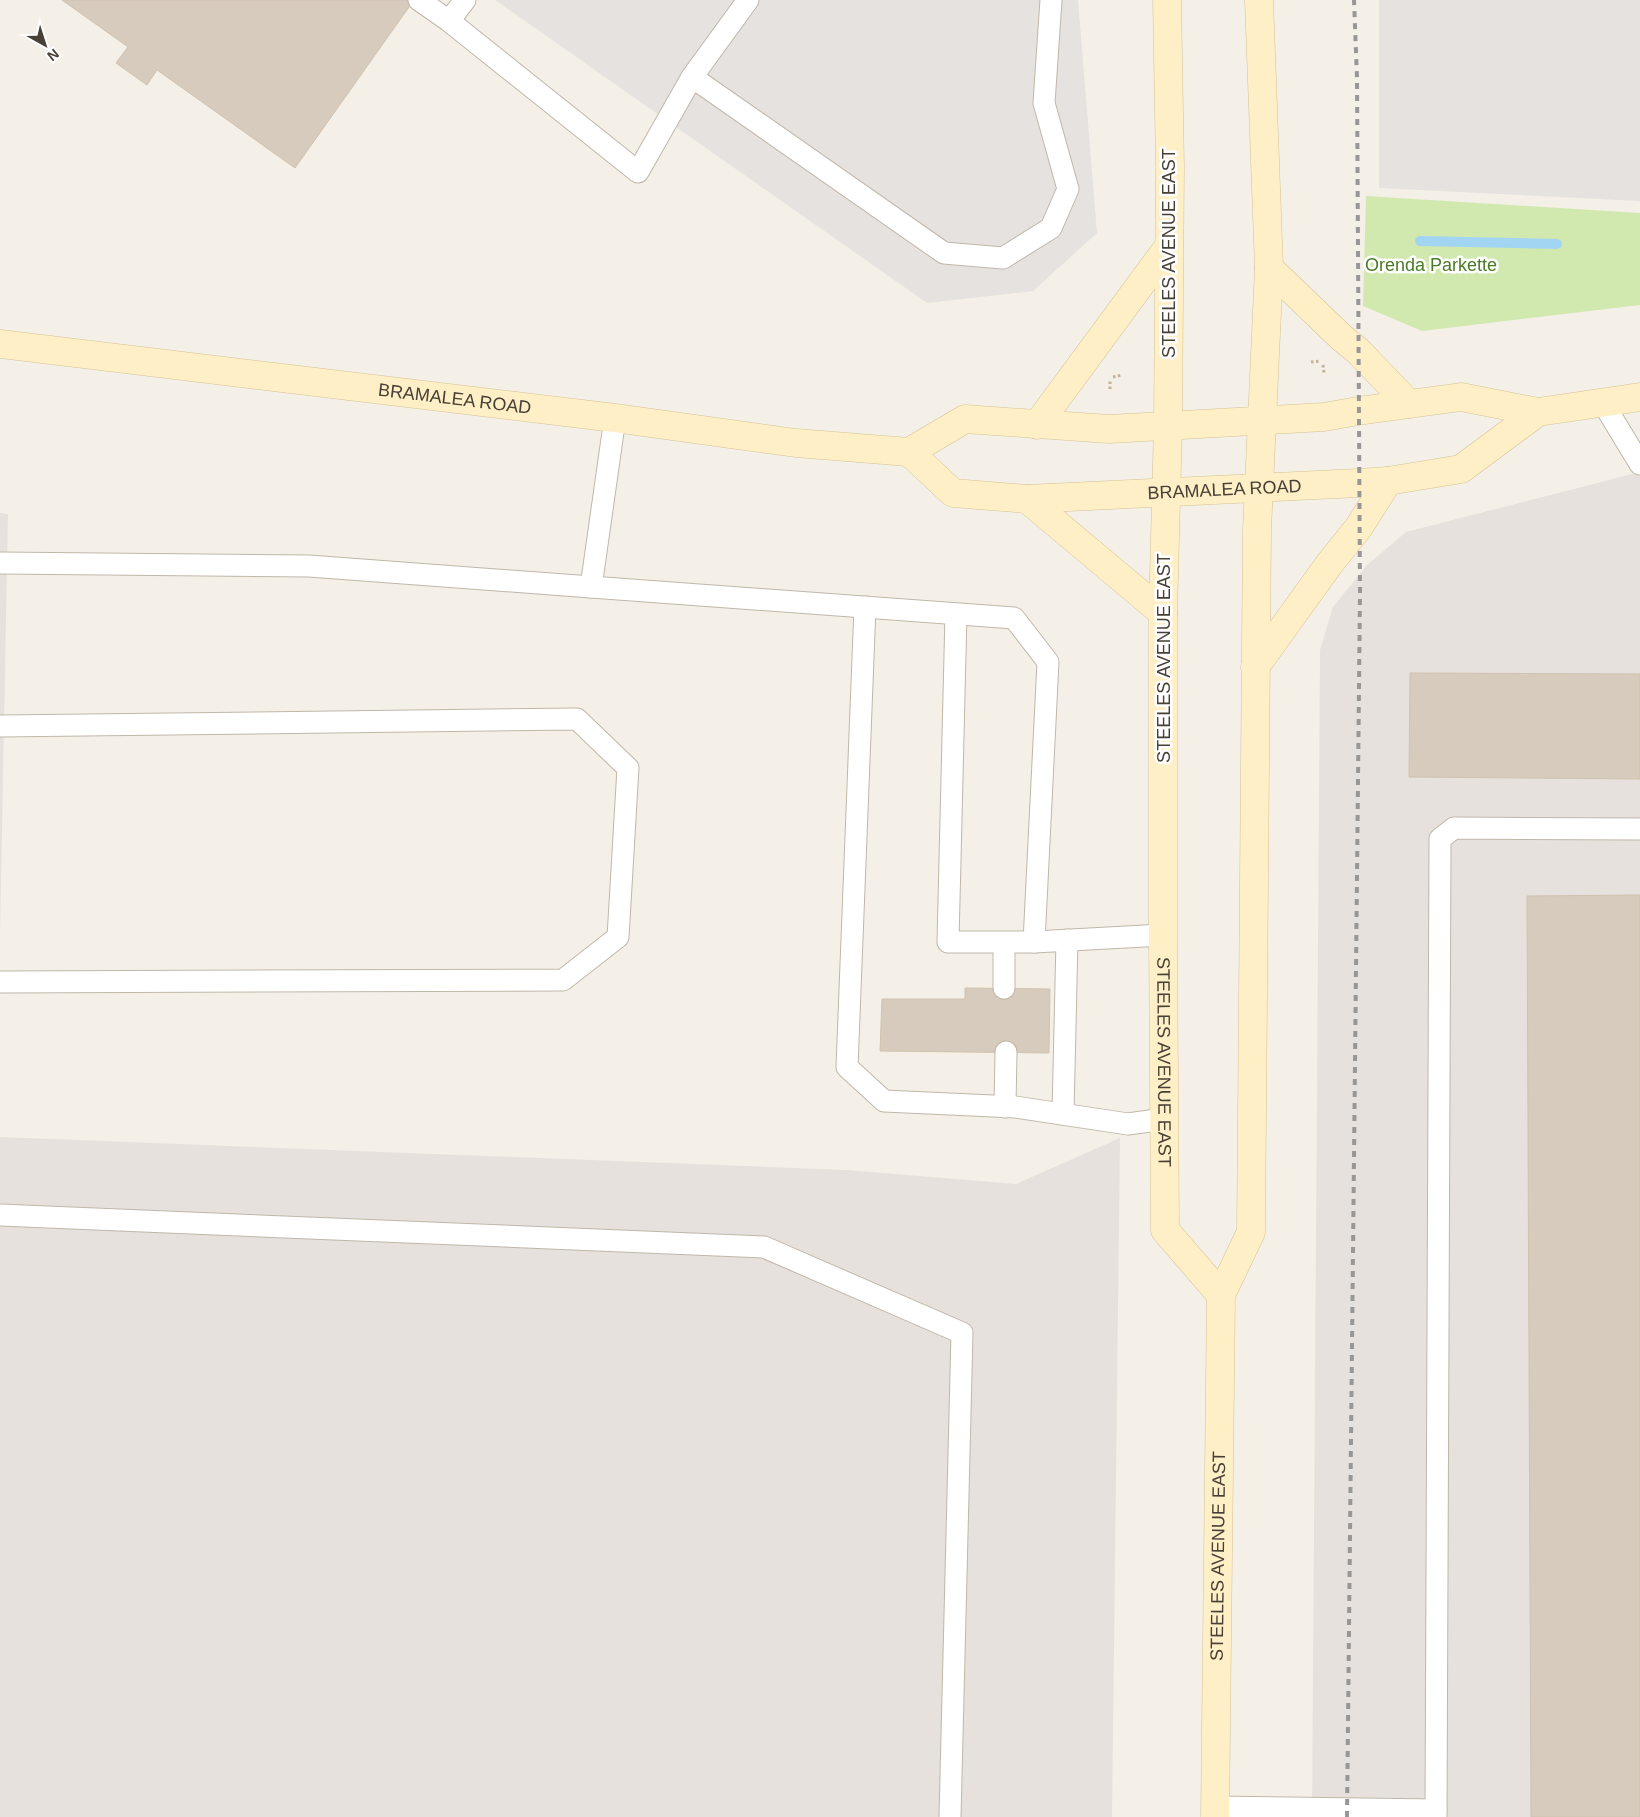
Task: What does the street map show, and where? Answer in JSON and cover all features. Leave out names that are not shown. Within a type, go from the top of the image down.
[{"type":"main road","name":"STEELES AVENUE EAST","points":[[1168,0],[1168,425],[1163,613],[1165,1230],[1221,1295]]},
{"type":"main road","name":"STEELES AVENUE EAST","points":[[1215,1812],[1221,1295],[1251,1232],[1255,667],[1259,488],[1269,268],[1259,0]]},
{"type":"main road","points":[[1036,425],[1169,246]]},
{"type":"main road","points":[[1269,268],[1358,351],[1409,404]]},
{"type":"main road","name":"BRAMALEA ROAD","points":[[0,344],[615,418],[796,443],[909,452],[965,419],[1109,429],[1324,417],[1461,397],[1538,412],[1640,397]]},
{"type":"main road","name":"BRAMALEA ROAD","points":[[909,452],[953,492],[1027,499],[1388,481],[1461,469],[1538,412]]},
{"type":"main road","points":[[1255,667],[1330,563],[1359,527],[1388,481]]},
{"type":"main road","points":[[1027,499],[1163,613]]},
{"type":"lane","points":[[419,0],[449,21],[638,172],[692,77],[748,0]]},
{"type":"lane","points":[[449,21],[465,0]]},
{"type":"lane","points":[[692,77],[944,253],[1003,258],[1051,228],[1068,189],[1044,102],[1051,0]]},
{"type":"lane","points":[[1603,403],[1640,464]]},
{"type":"lane","points":[[591,587],[615,418]]},
{"type":"lane","points":[[0,563],[309,566],[1014,618],[1048,662],[1034,942]]},
{"type":"lane","points":[[865,607],[847,1068],[884,1101],[1005,1107],[1128,1124],[1164,1119]]},
{"type":"lane","points":[[956,614],[948,942],[1004,943],[1163,935]]},
{"type":"lane","points":[[0,726],[577,719],[628,768],[618,937],[563,980],[0,982]]},
{"type":"lane","points":[[1215,1812],[1436,1813],[1440,839],[1454,828],[1640,829]]},
{"type":"lane","points":[[1063,1114],[1067,940]]},
{"type":"lane","points":[[1004,943],[1004,988]]},
{"type":"lane","points":[[1005,1107],[1006,1052]]},
{"type":"lane","points":[[0,1215],[764,1247],[962,1333],[950,1817]]},
{"type":"path","points":[[1110,388],[1110,378],[1122,375]]},
{"type":"shaded area","points":[[495,0],[1078,0],[1097,233],[1033,291],[927,303]]},
{"type":"shaded area","points":[[1379,0],[1640,0],[1640,201],[1379,188]]},
{"type":"shaded area","points":[[1640,472],[1640,1817],[1312,1817],[1320,650],[1333,607],[1367,565],[1406,532]]},
{"type":"shaded area","points":[[0,513],[8,514],[0,936]]},
{"type":"shaded area","points":[[0,1137],[846,1170],[1016,1184],[1120,1138],[1112,1817],[0,1817]]},
{"type":"green space","name":"Orenda Parkette","points":[[1366,196],[1640,213],[1640,305],[1422,331],[1363,306]]},
{"type":"building","points":[[62,0],[414,0],[295,168],[157,70],[147,85],[116,63],[128,47]]},
{"type":"building","points":[[1410,673],[1640,674],[1640,779],[1409,777]]},
{"type":"building","points":[[1640,895],[1640,1817],[1531,1817],[1527,896]]},
{"type":"building","points":[[965,988],[1050,989],[1049,1053],[880,1051],[882,999],[965,999]]},
{"type":"waterway","points":[[1420,241],[1557,244]]},
{"type":"railway","points":[[1347,1817],[1360,593],[1357,78],[1354,0]]}]
